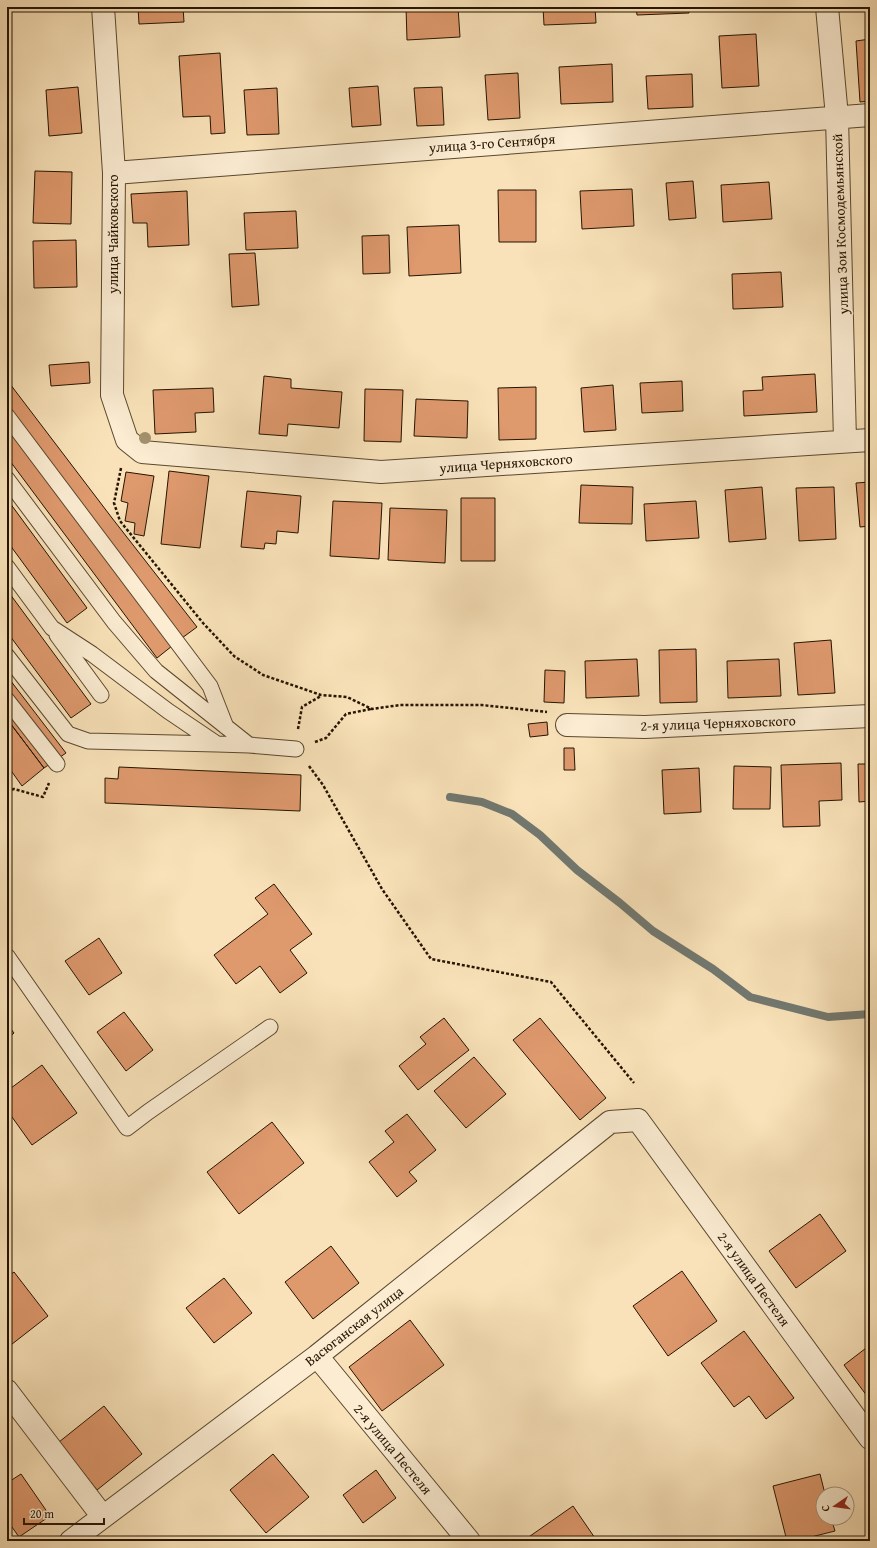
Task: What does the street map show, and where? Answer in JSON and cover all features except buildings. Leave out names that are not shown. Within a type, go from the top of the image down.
[{"type":"street","name":"улица Чайковского","points":[[103,7],[114,173],[112,395],[135,446]]},
{"type":"street","name":"улица Зои Космодемьянской","points":[[827,7],[837,117],[845,441]]},
{"type":"street","name":"улица 3-го Сентября","points":[[114,173],[870,115]]},
{"type":"street","name":"улица Черняховского","points":[[135,446],[381,472],[870,440]]},
{"type":"street","name":"2-я улица Черняховского","points":[[567,725],[645,727],[870,716]]},
{"type":"street","name":"Васюганская улица","points":[[71,1541],[317,1356],[610,1122],[638,1120]]},
{"type":"street","name":"2-я улица Пестеля","points":[[638,1120],[870,1438]]},
{"type":"street","name":"2-я улица Пестеля","points":[[317,1356],[469,1541]]},
{"type":"street","points":[[7,1391],[103,1517]]},
{"type":"lane","points":[[7,416],[210,686],[227,729]]},
{"type":"lane","points":[[7,479],[114,622],[156,671],[249,745]]},
{"type":"lane","points":[[7,567],[101,695]]},
{"type":"lane","points":[[52,628],[92,654],[168,711],[216,744]]},
{"type":"lane","points":[[7,656],[68,734],[88,740],[249,745],[296,749]]},
{"type":"lane","points":[[7,700],[57,764]]},
{"type":"lane","points":[[7,956],[127,1128],[270,1027]]},
{"type":"path","points":[[135,446],[114,503],[120,521],[203,622],[234,656],[263,675],[321,696],[346,697],[372,709]]},
{"type":"path","points":[[321,696],[302,707],[296,749],[323,785],[382,889],[431,958],[551,982],[634,1083]]},
{"type":"path","points":[[296,749],[326,738],[346,714],[400,705],[482,706],[548,712],[567,725]]},
{"type":"waterway","points":[[450,797],[482,802],[512,814],[540,835],[577,870],[653,931],[713,969],[750,997],[828,1017],[870,1014]]}]
